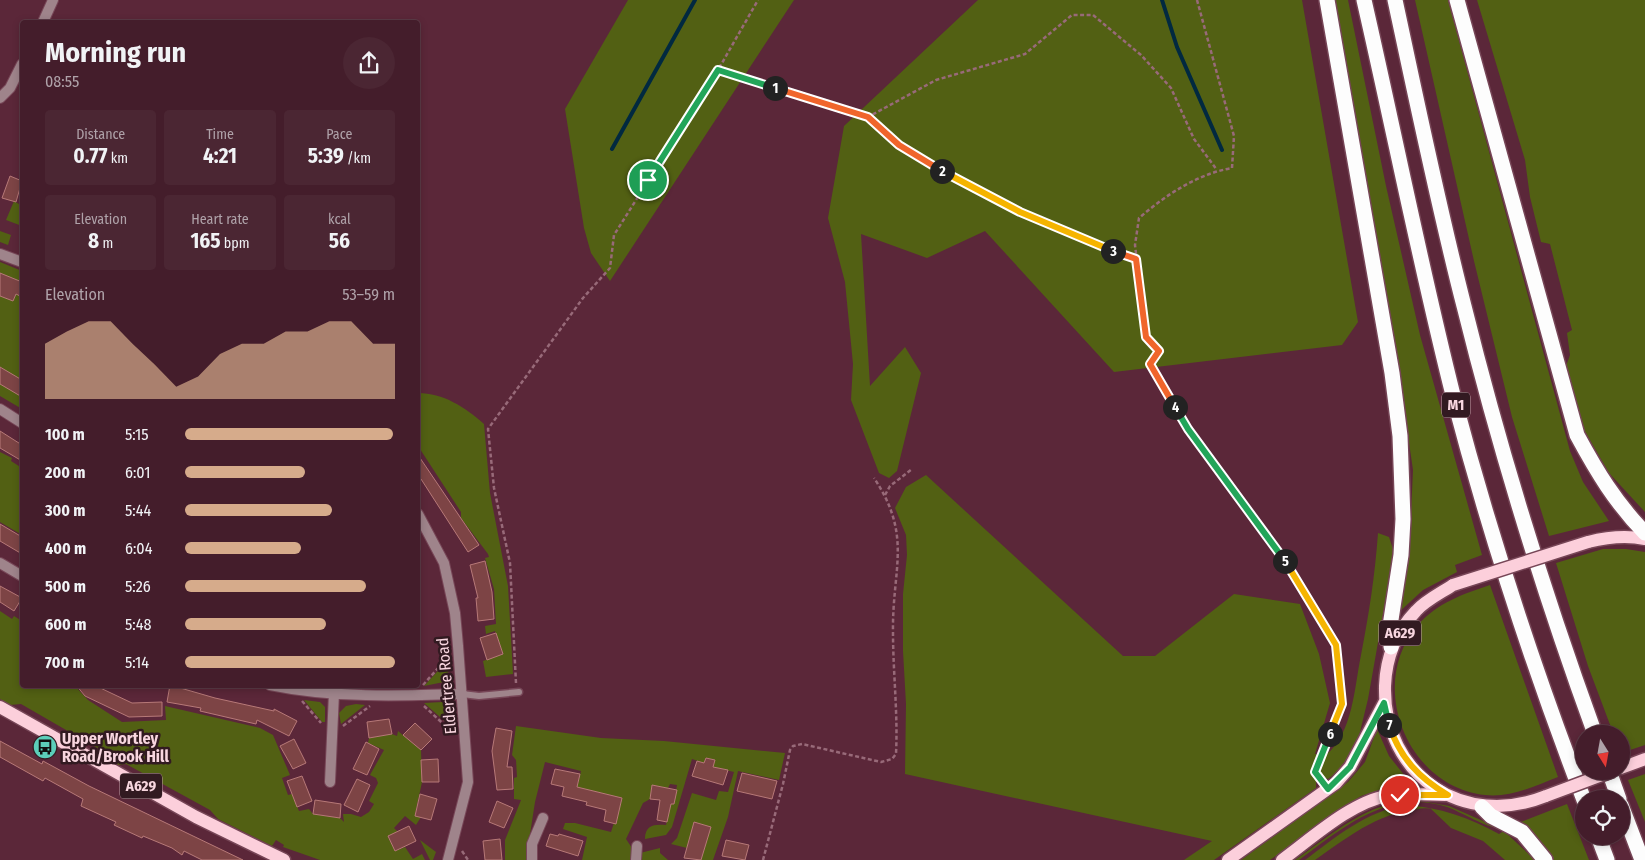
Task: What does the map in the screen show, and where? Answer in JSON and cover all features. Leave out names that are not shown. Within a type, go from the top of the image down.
[{"type":"highway","points":[[1327,0],[1392,373],[1400,436],[1403,519],[1401,554],[1390,626],[1391,648]]},
{"type":"highway","name":"M1","points":[[1364,0],[1453,394],[1481,495],[1545,698],[1580,790]]},
{"type":"highway","name":"M1","points":[[1395,0],[1463,305],[1492,414],[1544,586],[1592,725]]},
{"type":"highway","points":[[1457,0],[1577,435],[1604,485],[1627,515],[1645,533]]},
{"type":"highway","points":[[1482,807],[1491,816],[1522,832],[1545,860]]},
{"type":"highway","points":[[1630,829],[1642,860]]},
{"type":"highway","points":[[1601,845],[1607,860]]},
{"type":"main road","name":"A629","points":[[1589,780],[1530,803],[1506,807],[1482,807],[1448,795],[1426,782],[1409,765],[1394,742],[1384,703],[1385,676],[1391,648],[1416,610],[1453,585],[1607,537],[1630,536],[1645,539]]},
{"type":"main road","name":"A629","points":[[1228,860],[1328,789],[1350,767],[1384,703]]},
{"type":"main road","name":"A629","points":[[0,708],[196,817],[284,860]]},
{"type":"main road","points":[[1630,765],[1645,759]]},
{"type":"main road","name":"A629","points":[[1282,860],[1347,814],[1373,800],[1400,795],[1448,795]]},
{"type":"street","points":[[44,20],[53,0]]},
{"type":"street","points":[[0,98],[10,88],[20,68]]},
{"type":"street","points":[[0,254],[20,261]]},
{"type":"street","points":[[0,409],[20,422]]},
{"type":"street","name":"Eldertree Road","points":[[420,518],[444,563],[455,613],[462,694],[468,782],[448,860]]},
{"type":"street","points":[[0,563],[20,575]]},
{"type":"street","points":[[284,688],[334,693],[386,695],[462,694]]},
{"type":"street","points":[[330,782],[334,693]]},
{"type":"street","points":[[532,860],[532,844],[543,818]]},
{"type":"street","points":[[636,860],[637,846]]},
{"type":"lane","points":[[462,694],[479,696],[518,692]]},
{"type":"path","points":[[518,692],[510,563],[494,488],[488,429],[583,298],[610,268],[614,235],[718,70],[758,0]]},
{"type":"path","points":[[1197,0],[1234,136],[1232,168],[1217,170],[1165,195],[1139,218],[1135,246],[1146,337],[1159,351],[1150,364],[1188,429],[1277,548],[1336,645],[1342,704],[1315,772],[1328,789]]},
{"type":"path","points":[[868,117],[936,80],[1025,54],[1072,15],[1093,15],[1141,55],[1171,88],[1194,140],[1217,170]]},
{"type":"path","points":[[718,70],[868,117],[899,145],[965,183],[1020,212],[1088,242],[1136,259]]},
{"type":"path","points":[[885,495],[890,486],[912,469]]},
{"type":"path","points":[[763,860],[790,750],[793,746],[802,744],[881,762],[892,759],[896,754],[898,707],[893,632],[899,546],[897,530],[885,495],[874,478]]},
{"type":"path","points":[[458,646],[414,695],[466,744]]},
{"type":"path","points":[[293,690],[332,735],[386,695]]},
{"type":"green space","points":[[628,0],[794,0],[610,281],[591,253],[584,228],[565,109]]},
{"type":"green space","points":[[978,0],[1302,0],[1358,322],[1342,345],[1114,372],[985,231],[927,258],[861,234],[870,386],[905,347],[921,373],[897,471],[889,478],[879,473],[851,400],[853,364],[845,282],[828,218],[844,126]]},
{"type":"green space","points":[[1334,0],[1348,0],[1386,186],[1420,335],[1482,555],[1455,565],[1457,572],[1423,590],[1397,614],[1410,536],[1413,470],[1395,347]]},
{"type":"green space","points":[[1415,0],[1448,0],[1570,451],[1583,482],[1609,521],[1549,536],[1512,417],[1474,261]]},
{"type":"green space","points":[[1477,0],[1645,0],[1645,512],[1609,473],[1583,428],[1565,369],[1570,355],[1567,333],[1572,330],[1550,244],[1541,242],[1530,197],[1525,160]]},
{"type":"green space","points":[[14,201],[20,205],[20,225],[6,220]]},
{"type":"green space","points":[[0,231],[11,235],[8,245],[0,242]]},
{"type":"green space","points":[[0,262],[20,270],[20,408],[0,396]]},
{"type":"green space","points":[[420,393],[445,398],[469,412],[484,424],[490,493],[508,586],[513,674],[486,677],[483,661],[503,654],[495,631],[486,634],[485,626],[496,624],[494,589],[485,558],[489,557],[488,554],[461,518],[461,512],[420,449]]},
{"type":"green space","points":[[0,452],[12,458],[11,461],[20,467],[20,534],[0,522]]},
{"type":"green space","points":[[926,475],[1123,656],[1155,656],[1234,594],[1300,604],[1319,654],[1330,703],[1315,754],[1326,755],[1342,734],[1347,722],[1354,696],[1369,609],[1378,533],[1389,537],[1394,552],[1368,699],[1359,736],[1350,755],[1337,772],[1328,779],[1321,776],[1316,779],[1316,788],[1214,860],[1184,860],[1212,841],[905,774],[906,704],[903,651],[903,594],[907,555],[906,535],[895,508],[906,487]]},
{"type":"green space","points":[[1603,549],[1626,549],[1645,552],[1645,745],[1630,750],[1630,725],[1610,725],[1588,666],[1556,563]]},
{"type":"green space","points":[[1490,585],[1558,777],[1504,795],[1485,795],[1458,788],[1434,773],[1416,753],[1403,729],[1396,703],[1396,675],[1403,649],[1418,625],[1425,617],[1442,605]]},
{"type":"green space","points":[[0,611],[12,619],[14,616],[20,620],[20,688],[77,688],[88,700],[122,722],[166,720],[165,706],[260,728],[273,735],[290,775],[282,778],[288,795],[292,794],[299,811],[309,809],[313,814],[340,818],[344,822],[343,814],[361,817],[369,812],[374,804],[369,801],[378,783],[376,778],[370,775],[384,750],[368,743],[369,738],[392,734],[397,736],[398,731],[421,750],[422,782],[415,815],[421,817],[416,825],[405,816],[394,828],[398,832],[388,837],[395,851],[405,847],[413,859],[422,854],[425,860],[320,860],[283,847],[284,845],[276,840],[272,846],[218,819],[210,810],[126,764],[118,765],[100,756],[99,749],[21,704],[10,705],[0,699]]},
{"type":"green space","points":[[447,661],[449,670],[444,682],[424,686]]},
{"type":"green space","points":[[304,700],[320,702],[325,707],[325,722],[322,722]]},
{"type":"green space","points":[[442,702],[453,708],[456,731],[424,703]]},
{"type":"green space","points":[[365,705],[341,724],[339,713],[346,706]]},
{"type":"green space","points":[[516,726],[601,738],[664,741],[785,753],[779,780],[738,771],[728,817],[713,860],[701,860],[710,827],[694,822],[687,848],[671,844],[677,838],[692,793],[716,800],[719,791],[728,792],[734,772],[713,767],[715,760],[706,758],[704,763],[692,759],[672,827],[666,835],[645,839],[645,834],[651,826],[666,825],[671,804],[674,804],[677,785],[670,784],[668,788],[652,786],[650,799],[643,803],[626,839],[632,848],[631,860],[582,860],[587,837],[563,829],[565,823],[575,823],[611,832],[622,798],[577,788],[581,771],[545,762],[535,802],[526,860],[505,860],[505,840],[521,800],[514,799],[514,778],[517,777],[516,760],[512,755]]},
{"type":"green space","points":[[1377,729],[1389,756],[1413,786],[1385,788],[1361,796],[1270,860],[1241,860],[1348,782],[1365,762]]},
{"type":"green space","points":[[1645,774],[1645,822],[1628,780]]},
{"type":"green space","points":[[1416,800],[1449,806],[1499,828],[1481,823],[1447,807],[1426,803],[1405,803],[1367,814],[1299,860],[1295,860],[1366,813],[1382,806]]},
{"type":"green space","points":[[1567,804],[1575,824],[1575,845],[1583,845],[1589,860],[1552,860],[1518,823]]},
{"type":"green space","points":[[1406,805],[1430,808],[1397,813],[1382,818],[1356,832],[1315,860],[1305,860],[1352,826],[1378,813]]},
{"type":"green space","points":[[1430,808],[1466,818],[1499,834],[1504,831],[1535,860],[1505,860],[1483,841],[1451,828]]},
{"type":"green space","points":[[420,840],[436,852],[433,860],[430,860]]},
{"type":"green space","points":[[660,848],[660,853],[668,860],[640,860],[640,853]]},
{"type":"building","points":[[10,176],[20,180],[16,202],[2,198]]},
{"type":"building","points":[[0,273],[20,281],[20,296],[16,294],[13,301],[0,296]]},
{"type":"building","points":[[0,367],[20,379],[20,396],[0,384]]},
{"type":"building","points":[[0,431],[20,444],[20,460],[0,448]]},
{"type":"building","points":[[420,458],[479,545],[468,552],[421,479]]},
{"type":"building","points":[[0,524],[20,536],[20,553],[0,541]]},
{"type":"building","points":[[485,561],[492,592],[494,619],[478,621],[476,598],[478,598],[470,565]]},
{"type":"building","points":[[0,586],[20,597],[20,601],[14,611],[0,602]]},
{"type":"building","points":[[496,633],[503,654],[487,660],[480,638]]},
{"type":"building","points":[[78,688],[100,688],[132,703],[162,702],[162,716],[129,717],[85,696]]},
{"type":"building","points":[[169,688],[180,688],[215,698],[274,711],[274,709],[297,721],[289,736],[257,720],[256,724],[200,711],[201,708],[167,702]]},
{"type":"building","points":[[389,719],[392,734],[369,738],[367,722]]},
{"type":"building","points":[[415,723],[432,739],[421,750],[403,735]]},
{"type":"building","points":[[496,728],[512,731],[507,767],[512,767],[513,789],[497,790],[492,751]]},
{"type":"building","points":[[294,739],[306,763],[293,769],[280,746]]},
{"type":"building","points":[[0,741],[42,764],[43,761],[89,786],[243,860],[202,860],[184,851],[182,855],[172,848],[143,836],[142,838],[114,825],[116,822],[81,806],[83,799],[45,778],[43,781],[0,757]]},
{"type":"building","points":[[366,742],[379,749],[367,775],[353,769]]},
{"type":"building","points":[[706,758],[715,760],[713,767],[728,770],[723,785],[692,776],[697,761],[704,763]]},
{"type":"building","points":[[438,759],[439,782],[422,782],[421,760]]},
{"type":"building","points":[[555,769],[580,774],[577,787],[622,798],[616,824],[604,821],[606,810],[586,805],[587,802],[562,796],[564,787],[551,784]]},
{"type":"building","points":[[742,773],[777,781],[772,799],[737,791]]},
{"type":"building","points":[[302,776],[312,801],[297,807],[287,781]]},
{"type":"building","points":[[357,779],[370,785],[358,812],[344,805]]},
{"type":"building","points":[[652,785],[677,790],[674,804],[671,804],[667,822],[657,820],[660,800],[650,799]]},
{"type":"building","points":[[420,794],[437,799],[431,820],[415,816]]},
{"type":"building","points":[[315,800],[341,804],[340,818],[313,814]]},
{"type":"building","points":[[497,801],[513,808],[504,828],[489,822]]},
{"type":"building","points":[[694,822],[711,827],[701,860],[684,858]]},
{"type":"building","points":[[409,826],[416,841],[395,851],[388,836]]},
{"type":"building","points":[[550,834],[558,836],[559,834],[583,841],[578,856],[546,846]]},
{"type":"building","points":[[500,839],[502,860],[485,860],[483,841]]},
{"type":"building","points":[[726,840],[749,845],[745,860],[722,856]]},
{"type":"waterway","points":[[612,149],[695,0]]},
{"type":"waterway","points":[[1162,0],[1177,47],[1222,150]]},
{"type":"place","name":"Upper Wortley Road/Brook Hill","points":[[45,747]]},
{"type":"route","points":[[648,180],[718,70],[868,117],[899,145],[929,164],[1020,212],[1088,242],[1136,259],[1146,337],[1159,351],[1150,364],[1188,429],[1277,548],[1336,645],[1342,704],[1315,772],[1328,789],[1336,783],[1350,767],[1384,703],[1394,742],[1409,765],[1426,782],[1448,795],[1400,795]]}]
